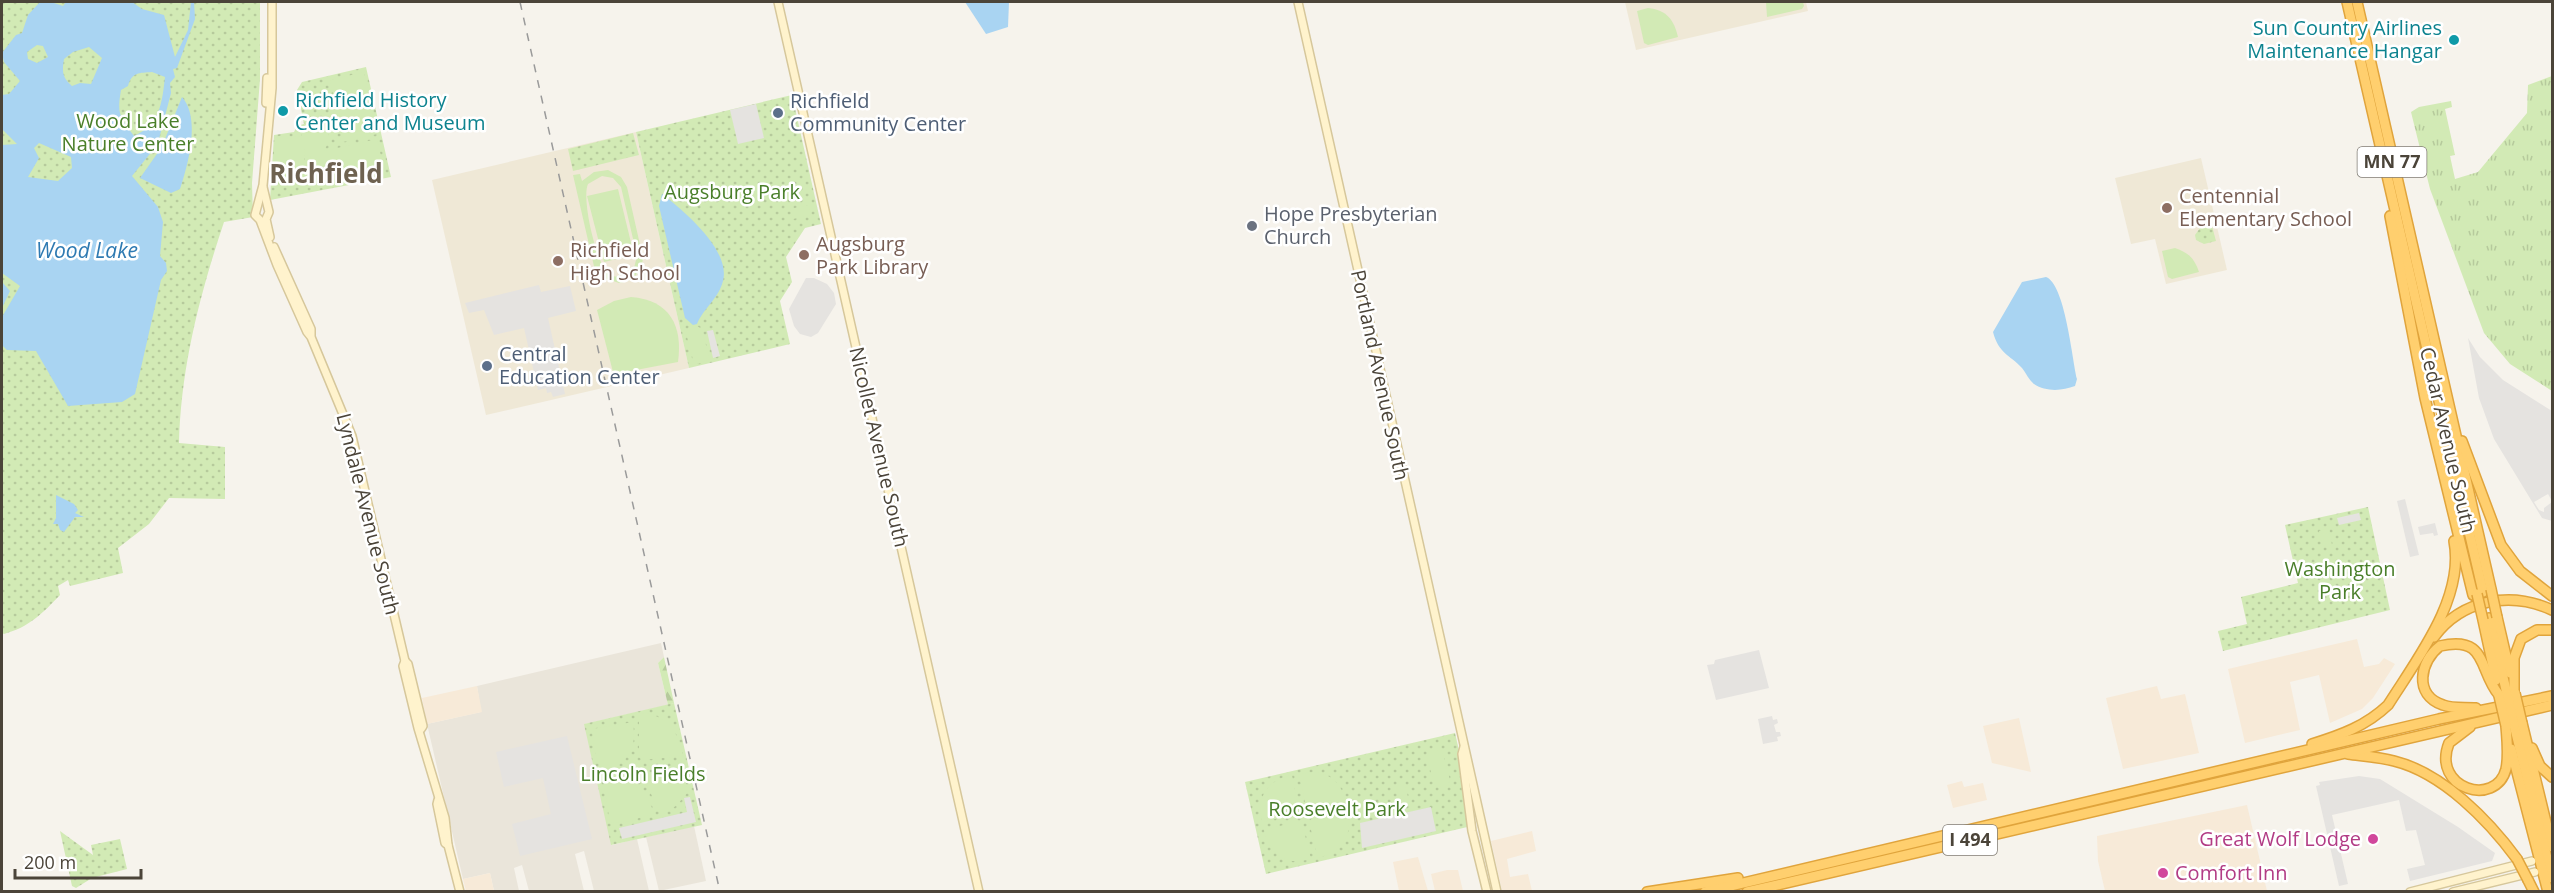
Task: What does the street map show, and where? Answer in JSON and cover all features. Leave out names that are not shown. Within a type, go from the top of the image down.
[{"type":"highway","name":"Cedar Avenue South","points":[[2347,2],[2432,365],[2448,472],[2473,560],[2553,878]]},
{"type":"highway","name":"Cedar Avenue South","points":[[2357,2],[2446,390],[2473,560]]},
{"type":"highway","points":[[2389,186],[2389,208],[2405,305],[2444,480],[2455,547],[2456,570],[2443,612],[2406,677]]},
{"type":"highway","points":[[2446,390],[2476,484],[2501,545],[2520,571],[2553,596]]},
{"type":"highway","points":[[2444,480],[2473,560],[2481,591]]},
{"type":"highway","points":[[2253,764],[2273,754],[2356,729],[2373,719],[2388,705],[2438,631],[2456,615],[2475,605],[2504,599],[2525,601],[2553,610]]},
{"type":"highway","points":[[2487,619],[2489,649],[2507,694]]},
{"type":"highway","points":[[2507,694],[2514,658],[2521,639],[2537,630],[2553,630]]},
{"type":"highway","points":[[2484,709],[2443,706],[2428,694],[2422,675],[2430,653],[2440,646],[2451,643],[2463,644],[2472,648],[2481,656],[2493,688],[2507,694]]},
{"type":"highway","name":"I 494","points":[[1705,891],[2553,694]]},
{"type":"highway","name":"I 494","points":[[1747,891],[2340,753],[2530,710],[2553,708]]},
{"type":"highway","points":[[2486,721],[2455,736],[2445,753],[2447,769],[2452,778],[2464,788],[2481,790],[2490,787],[2503,776],[2514,725]]},
{"type":"highway","name":"Cedar Avenue South","points":[[2514,725],[2553,848]]},
{"type":"highway","points":[[2514,725],[2537,760],[2553,777]]},
{"type":"highway","points":[[2514,725],[2533,855],[2543,891]]},
{"type":"highway","points":[[2340,753],[2396,761],[2428,776],[2485,819],[2517,860],[2534,891]]},
{"type":"highway","points":[[2531,834],[2548,891]]},
{"type":"highway","points":[[1647,891],[1788,872]]},
{"type":"main road","name":"Lyndale Avenue South","points":[[270,2],[263,185],[255,215],[263,219],[277,265],[307,332],[311,335],[344,412],[357,452],[405,662],[403,666],[438,800],[445,843],[448,846],[460,891]]},
{"type":"main road","name":"Nicollet Avenue South","points":[[778,2],[979,891]]},
{"type":"main road","name":"Portland Avenue South","points":[[1298,2],[1497,891]]},
{"type":"main road","name":"Lyndale Avenue South","points":[[263,185],[269,212],[263,219]]},
{"type":"main road","points":[[257,206],[267,207]]},
{"type":"main road","name":"Portland Avenue South","points":[[1464,747],[1462,754],[1472,831],[1487,891]]},
{"type":"main road","points":[[2410,891],[2532,861]]},
{"type":"main road","points":[[2453,891],[2535,872]]},
{"type":"shaded area","points":[[1625,2],[1806,2],[1808,11],[1636,50]]},
{"type":"shaded area","points":[[756,104],[764,138],[738,144],[730,110]]},
{"type":"shaded area","name":"Richfield High School","points":[[636,132],[689,368],[486,415],[432,180]]},
{"type":"shaded area","name":"Centennial Elementary School","points":[[2201,158],[2227,270],[2166,284],[2155,239],[2131,244],[2115,178]]},
{"type":"shaded area","points":[[806,278],[814,278],[827,284],[834,293],[836,304],[818,333],[811,337],[800,334],[794,326],[789,309]]},
{"type":"shaded area","points":[[539,285],[541,292],[570,286],[576,311],[548,318],[565,394],[553,397],[551,392],[547,393],[546,388],[538,390],[524,328],[494,335],[484,310],[469,313],[465,303]]},
{"type":"shaded area","points":[[713,330],[720,356],[713,358],[707,331]]},
{"type":"shaded area","points":[[2468,338],[2480,357],[2503,380],[2552,411],[2552,501],[2548,494],[2534,502],[2539,510],[2544,512],[2544,508],[2552,502],[2552,521],[2542,518],[2494,439],[2479,398]]},
{"type":"shaded area","points":[[2405,499],[2419,555],[2410,557],[2397,501]]},
{"type":"shaded area","points":[[2359,513],[2361,520],[2339,525],[2337,518]]},
{"type":"shaded area","points":[[2435,523],[2438,535],[2434,536],[2433,533],[2420,535],[2418,527]]},
{"type":"shaded area","points":[[2357,639],[2364,667],[2379,664],[2384,658],[2395,664],[2373,698],[2362,709],[2330,723],[2319,675],[2290,682],[2300,730],[2245,743],[2228,669]]},
{"type":"shaded area","points":[[661,643],[664,657],[658,663],[668,705],[585,724],[612,845],[637,839],[649,891],[594,891],[584,851],[575,854],[584,891],[529,891],[522,865],[514,868],[519,891],[494,891],[490,873],[463,879],[427,724],[481,712],[477,686]]},
{"type":"shaded area","points":[[1759,650],[1769,688],[1716,700],[1707,665],[1714,664],[1715,660]]},
{"type":"shaded area","points":[[477,686],[482,712],[427,724],[422,698]]},
{"type":"shaded area","points":[[2157,686],[2161,699],[2185,694],[2199,753],[2123,769],[2106,698]]},
{"type":"shaded area","points":[[1772,716],[1773,720],[1777,719],[1778,723],[1774,725],[1776,732],[1780,732],[1781,736],[1777,737],[1778,741],[1763,744],[1758,719]]},
{"type":"shaded area","points":[[2019,718],[2031,772],[1992,763],[1983,726]]},
{"type":"shaded area","points":[[567,736],[592,839],[520,856],[512,824],[551,814],[543,778],[504,787],[496,752]]},
{"type":"shaded area","points":[[2359,776],[2380,779],[2458,827],[2495,853],[2492,861],[2410,881],[2407,869],[2425,865],[2416,830],[2406,831],[2399,800],[2332,815],[2348,884],[2339,886],[2316,786],[2320,785],[2319,782]]},
{"type":"shaded area","points":[[1962,781],[1964,787],[1983,783],[1987,800],[1953,808],[1947,785]]},
{"type":"shaded area","points":[[690,797],[696,822],[622,839],[619,828],[687,812],[684,798]]},
{"type":"shaded area","points":[[2247,805],[2267,891],[2105,891],[2098,861],[2097,836]]},
{"type":"shaded area","points":[[1431,807],[1436,831],[1362,848],[1360,823]]},
{"type":"shaded area","points":[[694,826],[706,881],[659,891],[646,837]]},
{"type":"shaded area","points":[[1532,831],[1536,851],[1507,859],[1510,877],[1528,874],[1532,891],[1502,891],[1491,841]]},
{"type":"shaded area","points":[[1418,857],[1428,891],[1399,891],[1393,862]]},
{"type":"shaded area","points":[[1458,870],[1463,891],[1435,891],[1431,874]]},
{"type":"shaded area","points":[[490,873],[494,891],[466,891],[463,879]]},
{"type":"green space","name":"Wood Lake Nature Center","points":[[2,2],[260,2],[260,79],[252,183],[253,217],[224,222],[193,331],[181,414],[179,443],[225,447],[225,499],[169,498],[149,524],[118,548],[123,573],[70,586],[68,580],[58,586],[60,595],[41,614],[21,628],[4,634],[2,633]]},
{"type":"green space","points":[[1766,2],[1803,2],[1804,6],[1802,9],[1767,17]]},
{"type":"green space","points":[[1648,8],[1660,11],[1669,17],[1678,37],[1648,45],[1644,43],[1637,11]]},
{"type":"green space","points":[[366,67],[391,177],[270,200],[274,135],[294,132],[297,126],[304,124],[297,90],[302,82]]},
{"type":"green space","points":[[364,72],[377,134],[343,142],[330,80]]},
{"type":"green space","points":[[2552,76],[2552,391],[2510,364],[2484,333],[2430,189],[2411,112],[2419,107],[2451,101],[2452,107],[2445,109],[2455,155],[2450,156],[2455,179],[2478,172],[2527,113],[2528,85]]},
{"type":"green space","name":"Augsburg Park","points":[[792,95],[821,224],[805,228],[786,257],[792,282],[780,301],[790,344],[689,368],[636,132]]},
{"type":"green space","points":[[326,126],[330,139],[324,151],[377,139],[385,173],[317,189],[310,156],[306,155],[305,149],[302,185],[272,183],[275,136],[302,137],[302,131]]},
{"type":"green space","points":[[633,133],[639,155],[573,171],[568,149]]},
{"type":"green space","points":[[608,170],[621,177],[627,187],[643,258],[639,272],[624,282],[619,283],[596,275],[573,175],[580,174],[582,181],[594,172]],"holes":[[[602,176],[613,178],[621,187],[637,256],[634,268],[622,277],[610,276],[605,270],[595,247],[588,217],[586,192],[588,184]]]},
{"type":"green space","points":[[618,189],[634,255],[604,262],[587,196]]},
{"type":"green space","points":[[809,205],[811,215],[793,219],[790,209]]},
{"type":"green space","points":[[2212,226],[2216,241],[2204,244],[2196,240],[2195,235],[2200,228]]},
{"type":"green space","points":[[2175,248],[2190,257],[2199,272],[2172,279],[2168,277],[2162,251]]},
{"type":"green space","points":[[631,297],[656,303],[671,317],[678,337],[678,362],[615,374],[613,372],[597,310],[614,301]]},
{"type":"green space","points":[[697,326],[702,329],[709,357],[708,360],[698,364],[693,360],[686,333],[689,327]]},
{"type":"green space","name":"Washington Park","points":[[2368,507],[2390,610],[2223,651],[2218,631],[2247,624],[2241,597],[2298,583],[2285,525]]},
{"type":"green space","points":[[2329,528],[2332,545],[2323,547],[2319,531]]},
{"type":"green space","points":[[664,657],[674,703],[668,705],[658,663]]},
{"type":"green space","name":"Lincoln Fields","points":[[674,703],[702,825],[611,845],[584,724]]},
{"type":"green space","points":[[639,713],[656,716],[669,725],[678,739],[683,756],[642,760],[639,757]]},
{"type":"green space","points":[[633,722],[634,741],[629,754],[624,760],[602,773],[594,749],[592,729]]},
{"type":"green space","name":"Roosevelt Park","points":[[1455,733],[1476,825],[1266,874],[1245,782]]},
{"type":"green space","points":[[1442,750],[1450,780],[1448,785],[1439,787],[1434,784],[1427,757],[1430,751]]},
{"type":"green space","points":[[684,761],[687,793],[677,805],[662,816],[643,778],[645,775]]},
{"type":"green space","points":[[1322,773],[1336,782],[1346,803],[1307,812],[1299,774]]},
{"type":"green space","points":[[1292,775],[1299,811],[1297,814],[1262,822],[1261,805],[1265,791],[1276,781]]},
{"type":"green space","points":[[603,779],[629,782],[641,790],[654,813],[630,821],[610,823]]},
{"type":"green space","points":[[1405,785],[1409,801],[1400,803],[1396,787]]},
{"type":"green space","points":[[1348,810],[1349,827],[1344,841],[1334,851],[1318,858],[1309,822],[1312,818]]},
{"type":"green space","points":[[1299,821],[1302,823],[1311,859],[1294,861],[1275,852],[1264,830]]},
{"type":"green space","points":[[60,831],[93,855],[91,845],[120,839],[127,869],[92,878],[76,888],[72,886]]},
{"type":"water","name":"Wood Lake","points":[[40,2],[51,2],[63,6],[66,2],[132,2],[142,9],[164,15],[175,57],[188,30],[191,2],[194,2],[195,19],[177,68],[173,69],[175,77],[170,83],[171,93],[159,139],[161,142],[165,139],[182,97],[188,106],[192,129],[189,155],[180,189],[171,193],[140,178],[159,151],[160,146],[157,145],[132,176],[158,207],[163,222],[160,256],[166,263],[167,271],[161,280],[135,394],[122,402],[68,406],[36,351],[7,350],[2,345],[2,317],[20,286],[2,273],[2,145],[17,144],[2,129],[2,95],[9,94],[20,81],[4,62],[2,53],[16,35],[22,33],[28,15]],"holes":[[[37,45],[43,46],[48,57],[37,63],[28,59],[27,52]],[[89,47],[102,58],[91,84],[80,83],[72,86],[65,77],[64,59],[73,52]],[[152,72],[165,77],[158,112],[149,126],[134,136],[120,115],[119,104],[121,90],[140,73]],[[39,143],[71,157],[72,168],[58,181],[28,177],[39,158],[34,148]]]},
{"type":"water","points":[[965,2],[1009,2],[1008,27],[986,34]]},
{"type":"water","points":[[662,194],[704,232],[713,244],[724,269],[721,287],[697,324],[693,325],[685,318],[659,206]]},
{"type":"water","points":[[2046,277],[2053,283],[2063,307],[2077,379],[2075,386],[2065,389],[2054,390],[2034,384],[2022,368],[2001,349],[1993,332],[2022,282]]},
{"type":"water","name":"Wood Lake","points":[[2,282],[10,291],[2,308]]},
{"type":"water","points":[[56,495],[74,504],[78,510],[75,513],[84,517],[75,517],[64,532],[60,530],[58,524],[53,524],[56,518]]},
{"type":"railway","points":[[520,2],[720,892]]},
{"type":"place","name":"Sun Country Airlines Maintenance Hangar","points":[[2454,40]]},
{"type":"place","name":"Richfield History Center and Museum","points":[[283,111]]},
{"type":"place","name":"Richfield Community Center","points":[[778,113]]},
{"type":"place","name":"Centennial Elementary School","points":[[2167,208]]},
{"type":"place","name":"Hope Presbyterian Church","points":[[1252,226]]},
{"type":"place","name":"Augsburg Park Library","points":[[804,255]]},
{"type":"place","name":"Richfield High School","points":[[558,261]]},
{"type":"place","name":"Central Education Center","points":[[487,366]]},
{"type":"place","name":"Great Wolf Lodge","points":[[2373,839]]},
{"type":"place","name":"Comfort Inn","points":[[2163,873]]},
{"type":"district","name":"Richfield","points":[[326,174]]}]
